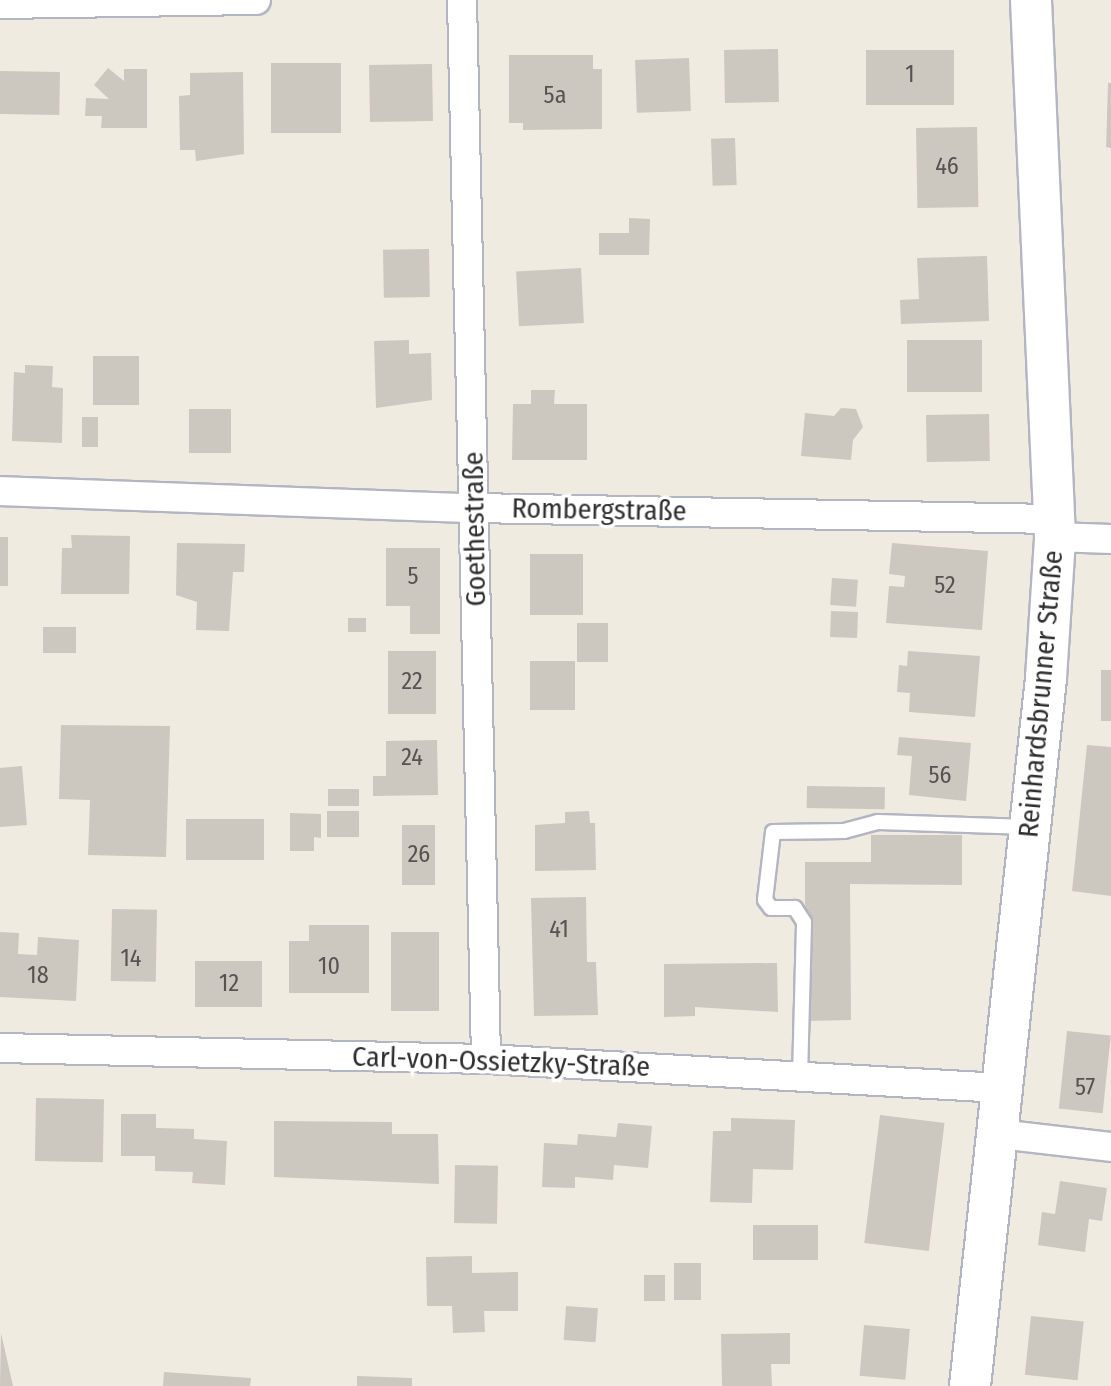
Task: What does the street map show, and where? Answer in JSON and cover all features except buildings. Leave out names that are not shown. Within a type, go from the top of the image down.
[{"type":"street","points":[[0,4],[256,0]]},
{"type":"street","name":"Goethestraße","points":[[462,0],[486,1059]]},
{"type":"street","name":"Reinhardsbrunner Straße","points":[[970,1386],[1030,827],[1055,528],[1031,0]]},
{"type":"street","name":"Rombergstraße","points":[[0,491],[1055,528],[1111,539]]},
{"type":"street","name":"Carl-von-Ossietzky-Straße","points":[[0,1048],[486,1059],[1001,1088]]},
{"type":"street","points":[[999,1134],[1111,1147]]},
{"type":"lane","points":[[800,1077],[804,922],[795,908],[771,908],[765,900],[773,832],[844,831],[878,822],[1030,827]]}]
